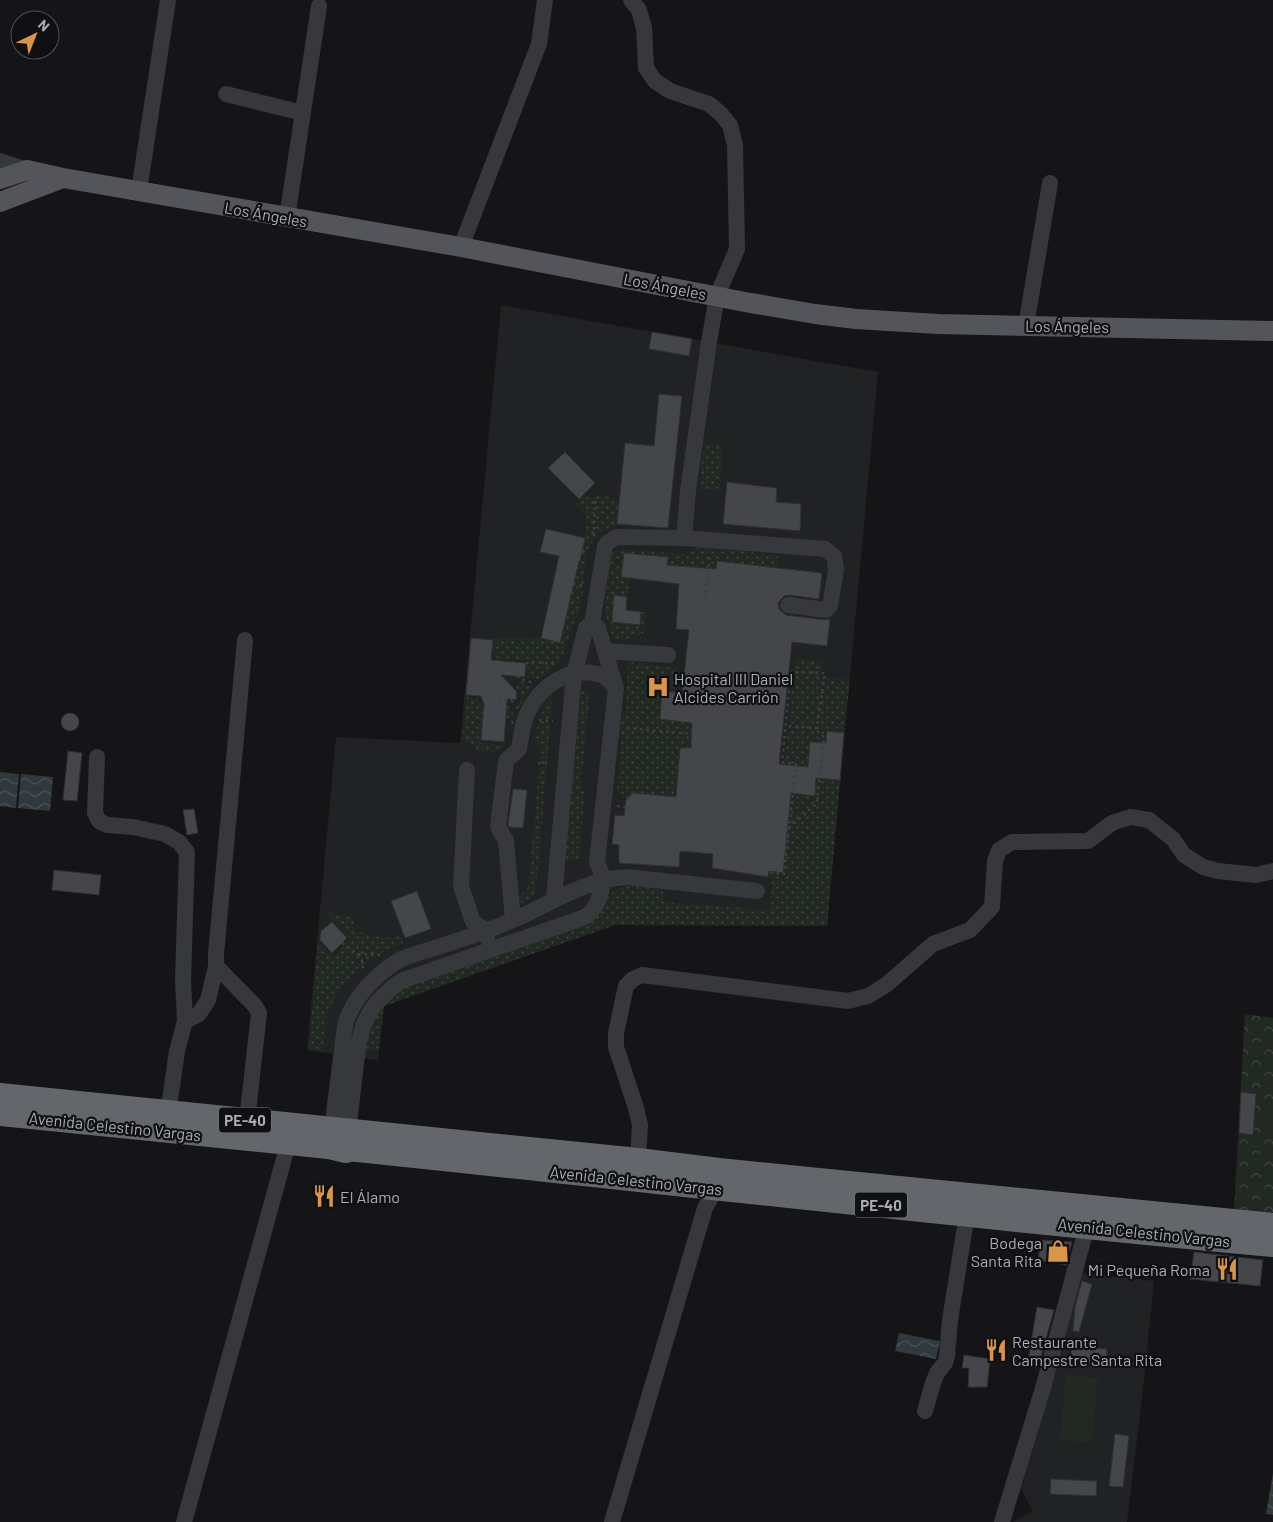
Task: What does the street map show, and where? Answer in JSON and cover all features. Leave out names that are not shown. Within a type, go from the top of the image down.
[{"type":"highway","name":"Avenida Celestino Vargas","points":[[0,1095],[288,1144],[339,1140]]},
{"type":"highway","name":"Avenida Celestino Vargas","points":[[0,1114],[167,1122],[247,1120],[339,1140],[348,1149],[638,1160],[717,1180]]},
{"type":"highway","name":"Avenida Celestino Vargas","points":[[489,1154],[717,1180],[839,1191],[953,1206],[1087,1216],[1172,1225],[1273,1245]]},
{"type":"highway","name":"Avenida Celestino Vargas","points":[[1172,1225],[1273,1225]]},
{"type":"main road","name":"Los Ángeles","points":[[27,170],[287,218],[461,247],[774,307],[856,319],[938,324],[1273,331]]},
{"type":"main road","points":[[0,179],[27,170]]},
{"type":"main road","points":[[0,202],[64,178]]},
{"type":"street","points":[[139,191],[168,0]]},
{"type":"street","points":[[461,247],[539,44],[545,0]]},
{"type":"street","points":[[630,0],[639,10],[644,28],[646,68],[655,81],[670,91],[709,104],[720,113],[730,126],[735,145],[737,249],[717,296],[691,472],[684,538]]},
{"type":"street","points":[[287,218],[319,6]]},
{"type":"street","points":[[226,94],[303,113]]},
{"type":"street","points":[[0,161],[27,170]]},
{"type":"street","points":[[1026,326],[1050,184]]},
{"type":"street","points":[[554,898],[574,674],[586,628],[592,623],[605,546],[608,542],[617,536],[684,538],[825,550],[834,556],[836,570],[830,606],[826,610],[788,605]]},
{"type":"street","points":[[339,1140],[360,1033],[369,1012],[378,1000],[401,981],[585,917],[592,913],[596,907],[603,880],[597,862],[616,688],[598,628],[592,623]]},
{"type":"street","points":[[185,1022],[199,1014],[208,1000],[216,966],[245,640]]},
{"type":"street","points":[[605,651],[668,655]]},
{"type":"street","points":[[513,920],[506,841],[498,827],[506,761],[519,749],[521,732],[528,712],[539,694],[551,683],[562,677],[584,671],[603,675],[616,688]]},
{"type":"street","points":[[97,757],[95,813],[99,821],[107,825],[165,834],[179,842],[187,852],[183,980],[185,1022],[176,1051],[167,1122]]},
{"type":"street","points":[[467,770],[461,886],[473,922],[486,930]]},
{"type":"street","points":[[638,1160],[640,1125],[616,1047],[616,1033],[626,986],[633,979],[642,975],[848,1001],[868,996],[886,985],[933,944],[970,930],[984,918],[992,907],[995,861],[999,850],[1012,842],[1088,842],[1112,824],[1130,818],[1149,820],[1173,839],[1184,855],[1203,867],[1218,871],[1256,875],[1273,871]]},
{"type":"street","points":[[339,1140],[344,1025],[349,1012],[360,994],[386,968],[401,959],[513,920],[554,898],[608,878],[626,877],[757,891]]},
{"type":"street","points":[[486,930],[488,950]]},
{"type":"street","points":[[216,966],[255,1006],[259,1013],[247,1120]]},
{"type":"street","points":[[184,1522],[288,1144]]},
{"type":"street","points":[[612,1522],[705,1208],[717,1180]]},
{"type":"street","points":[[924,1411],[933,1383],[947,1356],[950,1320],[953,1206]]},
{"type":"street","points":[[1002,1522],[1043,1388],[1087,1216]]},
{"type":"path","points":[[594,544],[595,500]]},
{"type":"path","points":[[704,605],[711,546]]},
{"type":"path","points":[[582,551],[588,552]]},
{"type":"path","points":[[573,584],[584,586]]},
{"type":"path","points":[[526,664],[530,662],[559,665]]},
{"type":"path","points":[[770,873],[784,874],[789,828],[796,764],[782,762],[791,672],[825,673],[816,728],[816,731],[824,737],[817,803],[789,828]]},
{"type":"path","points":[[518,676],[518,679],[537,685]]},
{"type":"path","points":[[498,699],[518,702],[519,694]]},
{"type":"path","points":[[538,720],[553,721]]},
{"type":"path","points":[[786,726],[816,728]]},
{"type":"path","points":[[625,728],[692,734]]},
{"type":"path","points":[[538,763],[549,764]]},
{"type":"path","points":[[342,943],[358,954],[362,960],[363,968]]},
{"type":"path","points":[[358,954],[380,955]]},
{"type":"shaded area","name":"Hospital III Daniel Alcides Carrión","points":[[501,305],[878,372],[827,926],[615,925],[384,1006],[378,1060],[307,1050],[336,737],[460,743]]},
{"type":"shaded area","points":[[1082,1273],[1154,1281],[1127,1522],[1013,1522],[1033,1511],[1021,1489],[1058,1364]]},
{"type":"green space","points":[[704,443],[722,445],[720,491],[699,489]]},
{"type":"green space","points":[[602,494],[619,502],[617,524],[598,535],[587,553],[581,607],[561,660],[539,680],[527,677],[528,661],[493,658],[495,638],[541,638],[560,643],[585,538],[586,515],[575,504],[585,495],[591,499]]},
{"type":"green space","points":[[699,547],[778,555],[777,568],[717,561],[713,595],[680,566],[667,565],[668,557],[624,553],[621,577],[631,578],[627,597],[614,596],[612,622],[640,625],[641,612],[646,612],[645,632],[628,640],[613,639],[605,611],[610,555],[615,550],[622,549],[685,554]]},
{"type":"green space","points":[[795,659],[822,661],[821,678],[850,679],[844,733],[827,731],[824,759],[827,779],[840,780],[827,926],[615,925],[384,1006],[379,1050],[366,1049],[363,1034],[393,991],[595,915],[615,890],[623,887],[640,886],[663,890],[663,902],[769,910]],"holes":[[[810,742],[820,743],[814,796],[806,795]]]},
{"type":"green space","points":[[631,662],[678,668],[676,692],[663,691],[692,723],[691,748],[680,748],[676,797],[633,793],[626,800],[617,791],[621,742],[617,737],[619,719],[626,711],[628,664]]},
{"type":"green space","points":[[520,681],[532,686],[518,710],[516,704],[520,701],[521,693],[517,689],[517,684]]},
{"type":"green space","points":[[581,689],[590,691],[581,785],[585,789],[579,860],[565,859]]},
{"type":"green space","points":[[553,693],[536,892],[529,900],[514,905],[528,887],[541,749],[534,743],[543,710]]},
{"type":"green space","points":[[467,697],[479,699],[485,706],[510,706],[511,711],[516,716],[511,731],[509,730],[510,718],[483,717],[481,743],[505,745],[499,752],[478,751],[462,738]]},
{"type":"green space","points":[[328,912],[353,918],[356,931],[384,938],[401,936],[403,943],[368,961],[340,989],[328,1013],[323,1052],[309,1050],[318,942],[333,956],[350,939],[328,915]]},
{"type":"green space","points":[[1245,1014],[1273,1018],[1273,1214],[1234,1210]]},
{"type":"green space","points":[[1266,1101],[1273,1102],[1273,1137],[1264,1136]]},
{"type":"green space","points":[[1066,1374],[1098,1378],[1092,1443],[1060,1440]]},
{"type":"water","points":[[0,772],[19,774],[16,808],[0,806]]},
{"type":"water","points":[[21,774],[53,777],[50,811],[18,808]]},
{"type":"water","points":[[899,1333],[940,1341],[936,1359],[895,1351]]},
{"type":"water","points":[[1273,1473],[1273,1515],[1266,1514]]},
{"type":"building","points":[[652,332],[692,339],[689,356],[649,349]]},
{"type":"building","points":[[659,394],[682,396],[668,528],[617,524],[625,443],[654,446]]},
{"type":"building","points":[[565,452],[595,483],[579,499],[548,468]]},
{"type":"building","points":[[727,482],[777,488],[776,502],[801,504],[800,531],[723,524]]},
{"type":"building","points":[[546,529],[585,538],[560,643],[541,638],[559,556],[540,552]]},
{"type":"building","points":[[624,553],[668,557],[667,565],[716,569],[717,561],[822,573],[819,599],[789,595],[784,596],[778,603],[779,609],[786,615],[830,619],[827,646],[792,642],[779,764],[808,767],[810,742],[826,743],[827,731],[844,733],[840,780],[816,778],[815,796],[791,793],[783,873],[769,871],[768,877],[712,868],[713,854],[680,851],[679,867],[619,863],[619,845],[612,844],[615,815],[624,816],[626,800],[633,793],[676,797],[680,748],[691,748],[692,723],[660,719],[662,691],[682,693],[689,630],[676,629],[679,584],[621,577]]},
{"type":"building","points":[[614,595],[627,597],[626,610],[641,612],[640,625],[612,622]]},
{"type":"building","points":[[471,638],[493,640],[491,660],[526,663],[525,677],[501,675],[517,692],[516,700],[507,699],[504,742],[481,740],[484,705],[481,696],[466,695]]},
{"type":"building","points":[[70,713],[76,716],[79,722],[76,728],[70,731],[64,728],[61,722],[64,716]]},
{"type":"building","points":[[68,751],[82,753],[77,801],[63,800]]},
{"type":"building","points":[[513,789],[527,790],[523,828],[509,827],[508,825]]},
{"type":"building","points":[[194,809],[198,833],[187,835],[183,810]]},
{"type":"building","points":[[54,870],[101,875],[99,895],[52,890]]},
{"type":"building","points":[[417,891],[431,929],[405,938],[391,901]]},
{"type":"building","points":[[332,922],[347,938],[332,953],[320,940],[321,931]]},
{"type":"building","points":[[1241,1092],[1256,1094],[1253,1135],[1239,1133]]},
{"type":"building","points":[[1041,1240],[1072,1242],[1066,1265],[1038,1260]]},
{"type":"building","name":"Mi Pequeña Roma","points":[[1194,1252],[1263,1260],[1260,1286],[1190,1279]]},
{"type":"building","points":[[1082,1281],[1092,1284],[1079,1332],[1073,1331],[1075,1307]]},
{"type":"building","points":[[1037,1307],[1054,1310],[1038,1368],[1027,1367]]},
{"type":"building","points":[[1072,1346],[1107,1349],[1106,1365],[1070,1361]]},
{"type":"building","points":[[964,1355],[990,1359],[987,1387],[968,1387],[969,1368],[962,1368]]},
{"type":"building","points":[[1115,1434],[1129,1436],[1123,1487],[1109,1486]]},
{"type":"building","points":[[1051,1479],[1097,1481],[1096,1496],[1050,1494]]},
{"type":"place","name":"Hospital III Daniel Alcides Carrión","points":[[658,687]]},
{"type":"place","name":"El Álamo","points":[[324,1196]]},
{"type":"place","name":"Bodega Santa Rita","points":[[1058,1251]]},
{"type":"place","name":"Mi Pequeña Roma","points":[[1227,1269]]},
{"type":"place","name":"Restaurante Campestre Santa Rita","points":[[996,1350]]}]
